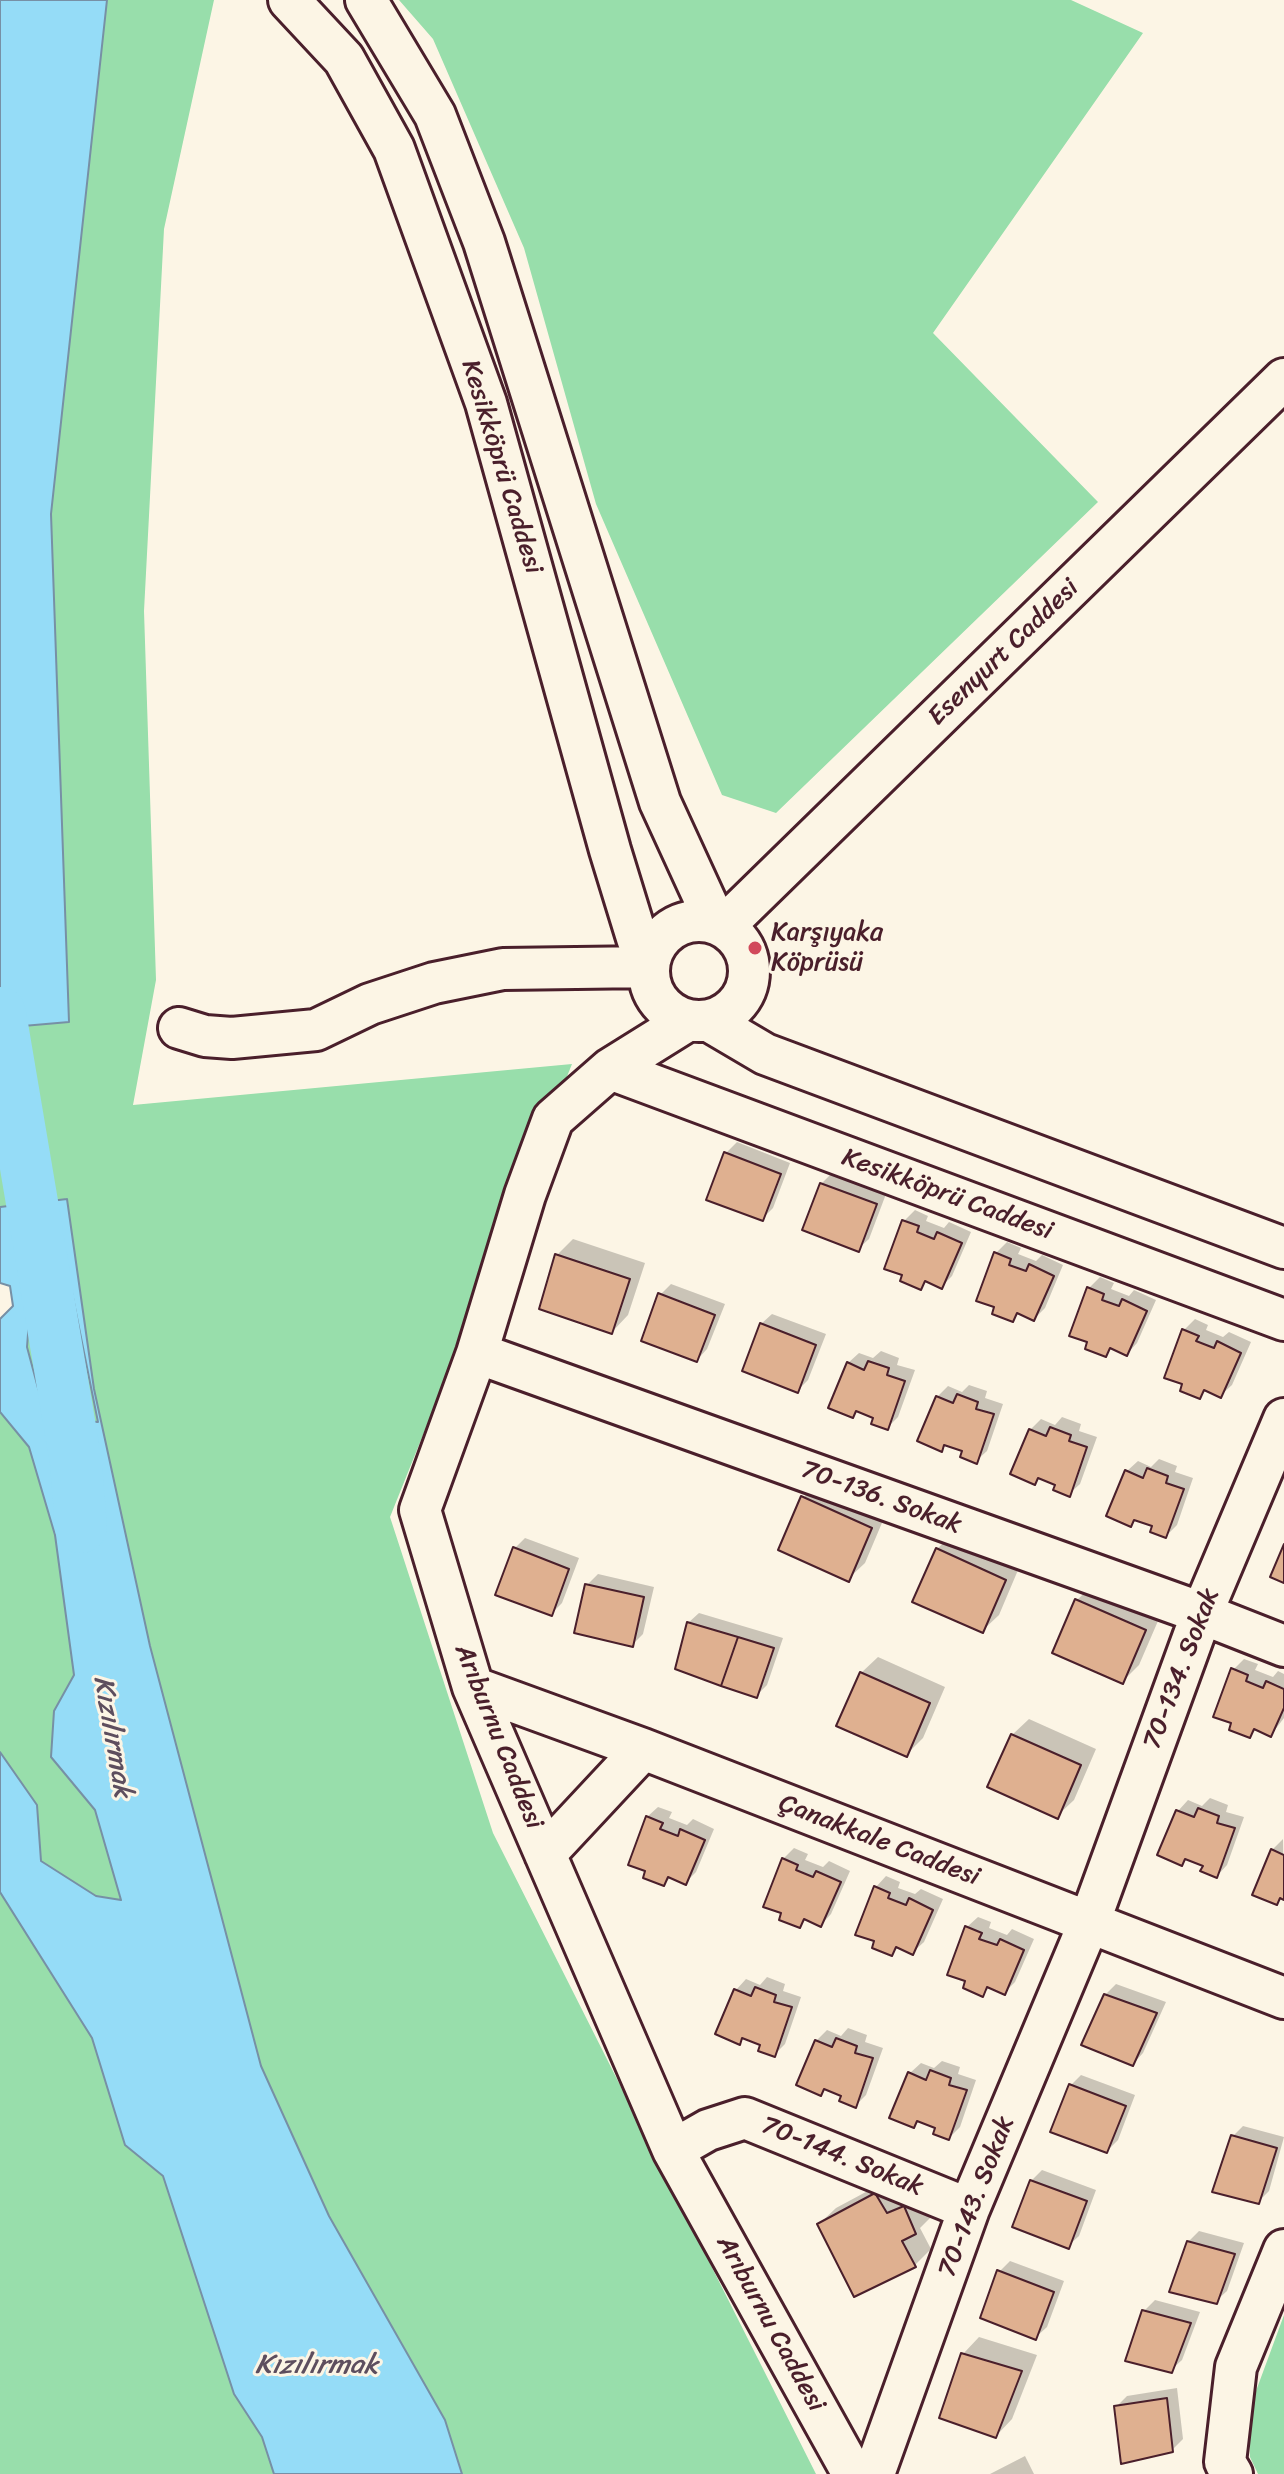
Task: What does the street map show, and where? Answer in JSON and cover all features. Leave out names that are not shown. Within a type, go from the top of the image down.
[{"type":"street","name":"Kesikköprü Caddesi","points":[[289,0],[344,59],[394,149],[486,403],[610,850],[637,938],[649,966]]},
{"type":"street","name":"Kesikköprü Caddesi","points":[[366,0],[435,115],[484,242],[660,802],[719,926]]},
{"type":"street","name":"Esenyurt Caddesi","points":[[719,926],[1284,379]]},
{"type":"street","points":[[698,1021],[720,1017],[735,1007],[745,992],[749,975],[744,950],[734,935],[719,926],[694,921],[669,930],[657,943],[649,966],[650,985],[658,1001],[671,1013],[698,1021],[765,1054],[1284,1248]]},
{"type":"street","points":[[179,1028],[205,1036],[232,1038],[316,1030],[370,1004],[434,983],[503,969],[649,966]]},
{"type":"street","name":"Arıburnu Caddesi","points":[[698,1021],[610,1069],[553,1119],[525,1195],[477,1353],[420,1510],[473,1687],[673,2150],[853,2474]]},
{"type":"street","name":"Kesikköprü Caddesi","points":[[610,1069],[1284,1320]]},
{"type":"street","name":"70-136. Sokak","points":[[477,1353],[1202,1613],[1284,1646]]},
{"type":"street","name":"70-134. Sokak","points":[[1089,1923],[1202,1613],[1284,1419]]},
{"type":"street","name":"Çanakkale Caddesi","points":[[473,1687],[643,1749],[1284,1998]]},
{"type":"street","points":[[545,1854],[643,1749]]},
{"type":"street","name":"70-143. Sokak","points":[[874,2474],[969,2209],[1089,1923]]},
{"type":"street","name":"70-144. Sokak","points":[[673,2150],[708,2130],[745,2118],[969,2209]]},
{"type":"street","points":[[1232,2474],[1225,2462],[1236,2367],[1284,2250]]},
{"type":"green space","points":[[107,0],[214,0],[164,229],[144,611],[156,980],[133,1105],[572,1064],[390,1517],[493,1833],[816,2474],[462,2474],[445,2420],[329,2216],[261,2066],[150,1646],[94,1389],[67,1199],[0,1207],[0,1028],[69,1021],[51,514]]},
{"type":"green space","points":[[399,0],[1071,0],[1143,33],[933,333],[1098,502],[776,813],[722,795],[596,504],[524,248],[433,39]]},
{"type":"green space","points":[[34,1293],[72,1293],[98,1423],[84,1421],[97,1444],[64,1461],[27,1347]]},
{"type":"green space","points":[[0,1412],[29,1447],[55,1535],[74,1675],[54,1711],[51,1757],[95,1810],[121,1901],[96,1896],[41,1861],[37,1805],[0,1752]]},
{"type":"green space","points":[[0,1892],[92,2038],[125,2145],[163,2175],[234,2394],[262,2437],[274,2474],[0,2474]]},
{"type":"green space","points":[[1284,2315],[1284,2474],[1258,2474],[1250,2457],[1249,2410]]},
{"type":"water","points":[[0,0],[107,0],[51,514],[69,1022],[0,1028]]},
{"type":"water","name":"Kızılırmak","points":[[67,1199],[94,1389],[150,1646],[261,2066],[329,2216],[445,2420],[462,2474],[274,2474],[262,2437],[234,2394],[163,2176],[125,2145],[92,2038],[0,1892],[0,1752],[37,1805],[41,1861],[96,1896],[121,1900],[95,1810],[51,1757],[54,1711],[74,1675],[55,1535],[29,1447],[0,1412],[0,1319],[13,1306],[10,1286],[0,1283],[0,1207]],"holes":[[[34,1293],[72,1293],[98,1422],[83,1421],[97,1444],[64,1460],[27,1347]]]},
{"type":"building","points":[[724,1152],[781,1174],[763,1221],[706,1200]]},
{"type":"building","points":[[820,1183],[877,1204],[859,1252],[802,1230]]},
{"type":"building","points":[[902,1220],[919,1226],[917,1232],[934,1239],[937,1232],[962,1243],[942,1289],[925,1281],[921,1290],[900,1281],[902,1275],[884,1269]]},
{"type":"building","points":[[994,1252],[1011,1259],[1009,1265],[1026,1271],[1029,1264],[1054,1276],[1034,1321],[1017,1313],[1013,1322],[992,1314],[994,1307],[976,1301]]},
{"type":"building","points":[[555,1254],[630,1279],[612,1334],[539,1309]]},
{"type":"building","points":[[1087,1287],[1104,1294],[1102,1300],[1119,1306],[1122,1299],[1147,1311],[1127,1356],[1110,1348],[1106,1357],[1085,1349],[1087,1342],[1069,1336]]},
{"type":"building","points":[[658,1293],[715,1315],[697,1362],[641,1341]]},
{"type":"building","points":[[760,1323],[816,1345],[798,1393],[742,1371]]},
{"type":"building","points":[[1182,1329],[1199,1336],[1196,1341],[1214,1348],[1217,1341],[1241,1353],[1221,1398],[1204,1390],[1200,1399],[1180,1391],[1182,1384],[1164,1378]]},
{"type":"building","points":[[868,1361],[889,1368],[887,1375],[905,1381],[888,1430],[871,1424],[873,1418],[856,1411],[853,1418],[828,1408],[847,1362],[864,1370]]},
{"type":"building","points":[[957,1394],[978,1402],[976,1409],[994,1414],[977,1464],[960,1457],[962,1451],[944,1445],[942,1452],[917,1441],[936,1396],[953,1403]]},
{"type":"building","points":[[1050,1427],[1071,1435],[1069,1441],[1087,1447],[1070,1497],[1053,1490],[1055,1485],[1038,1478],[1035,1485],[1010,1474],[1029,1429],[1046,1436]]},
{"type":"building","points":[[1147,1468],[1168,1476],[1166,1483],[1184,1489],[1166,1538],[1150,1532],[1152,1526],[1134,1520],[1131,1527],[1106,1516],[1125,1470],[1143,1478]]},
{"type":"building","points":[[801,1496],[872,1528],[849,1582],[778,1550]]},
{"type":"building","points":[[1284,1544],[1284,1583],[1270,1577]]},
{"type":"building","points":[[513,1547],[569,1569],[552,1616],[495,1595]]},
{"type":"building","points":[[936,1548],[1006,1580],[983,1633],[912,1602]]},
{"type":"building","points":[[585,1584],[644,1597],[633,1647],[574,1633]]},
{"type":"building","points":[[1075,1599],[1146,1630],[1123,1684],[1052,1653]]},
{"type":"building","points":[[687,1622],[738,1637],[721,1686],[675,1669]]},
{"type":"building","points":[[738,1637],[774,1648],[757,1698],[721,1686]]},
{"type":"building","points":[[1231,1668],[1248,1675],[1246,1681],[1263,1688],[1266,1681],[1284,1689],[1284,1708],[1271,1737],[1254,1729],[1250,1738],[1229,1730],[1231,1723],[1213,1717]]},
{"type":"building","points":[[860,1672],[930,1703],[907,1757],[836,1726]]},
{"type":"building","points":[[1011,1734],[1081,1765],[1058,1819],[987,1787]]},
{"type":"building","points":[[1198,1808],[1219,1816],[1217,1823],[1235,1828],[1217,1878],[1200,1871],[1203,1866],[1185,1859],[1182,1866],[1157,1855],[1176,1810],[1194,1817]]},
{"type":"building","points":[[646,1816],[663,1823],[660,1829],[678,1836],[680,1829],[705,1840],[686,1885],[668,1877],[664,1886],[643,1878],[645,1871],[628,1865]]},
{"type":"building","points":[[1271,1849],[1284,1855],[1284,1900],[1280,1898],[1277,1905],[1252,1895]]},
{"type":"building","points":[[782,1858],[798,1865],[796,1870],[813,1877],[816,1871],[841,1882],[821,1927],[804,1919],[800,1928],[779,1920],[781,1913],[763,1907]]},
{"type":"building","points":[[874,1886],[890,1893],[888,1898],[906,1905],[909,1898],[933,1910],[913,1955],[896,1947],[892,1956],[872,1948],[874,1941],[855,1935]]},
{"type":"building","points":[[965,1926],[982,1933],[979,1939],[997,1945],[1000,1939],[1024,1950],[1005,1995],[987,1987],[983,1997],[963,1988],[965,1981],[947,1975]]},
{"type":"building","points":[[755,1987],[776,1995],[774,2002],[792,2007],[775,2057],[758,2051],[760,2045],[742,2038],[740,2045],[715,2034],[734,1989],[751,1996]]},
{"type":"building","points":[[1104,1994],[1157,2013],[1133,2066],[1081,2045]]},
{"type":"building","points":[[836,2038],[857,2046],[855,2053],[873,2058],[856,2108],[839,2101],[841,2096],[824,2089],[821,2096],[796,2085],[815,2040],[832,2047]]},
{"type":"building","points":[[930,2070],[951,2078],[949,2085],[967,2090],[949,2140],[933,2134],[935,2128],[917,2121],[914,2128],[889,2118],[908,2072],[926,2080]]},
{"type":"building","points":[[1069,2084],[1126,2106],[1107,2153],[1050,2132]]},
{"type":"building","points":[[1231,2135],[1277,2148],[1259,2204],[1212,2192]]},
{"type":"building","points":[[1030,2180],[1087,2201],[1069,2249],[1012,2227]]},
{"type":"building","points":[[875,2193],[887,2213],[904,2206],[916,2234],[902,2241],[916,2267],[854,2297],[817,2224]]},
{"type":"building","points":[[1187,2241],[1235,2254],[1217,2304],[1169,2292]]},
{"type":"building","points":[[997,2270],[1054,2292],[1036,2340],[980,2318]]},
{"type":"building","points":[[1142,2310],[1191,2323],[1172,2373],[1125,2361]]},
{"type":"building","points":[[961,2353],[1022,2371],[996,2438],[939,2418]]},
{"type":"building","points":[[1167,2398],[1173,2452],[1121,2464],[1114,2406]]},
{"type":"waterway","name":"Kızılırmak","points":[[0,1013],[76,1463],[81,1527]]},
{"type":"place","name":"Karşıyaka Köprüsü","points":[[755,948]]}]
